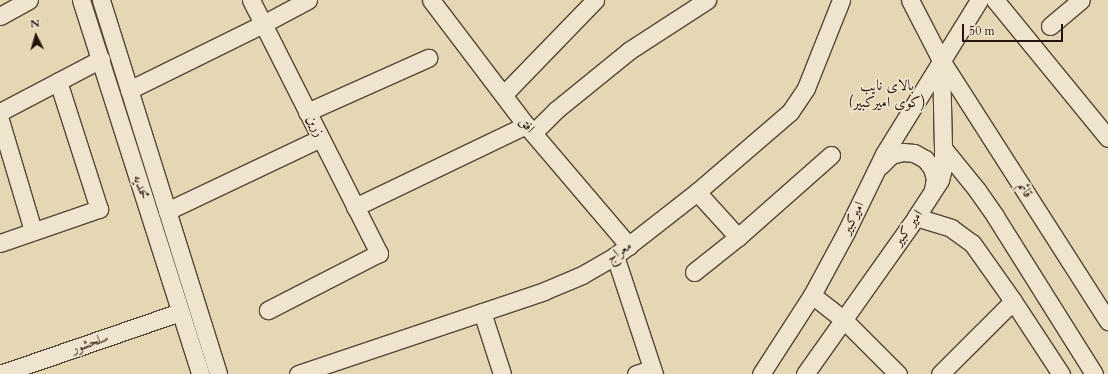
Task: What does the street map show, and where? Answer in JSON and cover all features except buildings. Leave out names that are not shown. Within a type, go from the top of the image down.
[{"type":"street","points":[[0,16],[29,0]]},
{"type":"street","name":"محمدیه","points":[[81,0],[200,374]]},
{"type":"street","name":"محمدیه","points":[[101,0],[218,374]]},
{"type":"street","name":"زرین","points":[[251,0],[379,253],[268,310]]},
{"type":"street","points":[[129,90],[263,24],[308,0]]},
{"type":"street","name":"افق","points":[[431,0],[504,94],[529,129],[629,246]]},
{"type":"street","points":[[504,94],[595,0]]},
{"type":"street","points":[[355,207],[529,129],[562,106],[630,50],[707,0]]},
{"type":"street","name":"معراج","points":[[298,374],[342,367],[482,312],[576,278],[615,256],[697,192],[790,112],[806,88],[841,0]]},
{"type":"street","name":"امیرکبیر","points":[[761,374],[812,295],[846,232],[874,172],[979,0]]},
{"type":"street","points":[[995,0],[1108,138]]},
{"type":"street","points":[[1050,26],[1081,0]]},
{"type":"street","name":"قائم","points":[[913,2],[941,60],[1108,320]]},
{"type":"street","points":[[307,112],[428,58]]},
{"type":"street","points":[[0,112],[101,59]]},
{"type":"street","name":"امیر کبیر","points":[[805,374],[916,217],[940,180],[943,168],[941,60]]},
{"type":"street","points":[[0,243],[99,209],[58,81]]},
{"type":"street","points":[[0,120],[34,231]]},
{"type":"street","points":[[167,211],[321,138]]},
{"type":"street","points":[[943,148],[978,190],[1094,374]]},
{"type":"street","points":[[874,172],[891,155],[903,152],[914,153],[924,159],[932,168],[934,179],[933,191]]},
{"type":"street","points":[[694,272],[738,238],[832,155]]},
{"type":"street","points":[[697,192],[738,238]]},
{"type":"street","points":[[916,217],[951,228],[972,243],[1013,301],[1061,374]]},
{"type":"street","points":[[615,256],[647,372]]},
{"type":"street","points":[[812,295],[844,319],[898,374]]},
{"type":"street","points":[[940,374],[1013,301]]},
{"type":"street","name":"سلحشور","points":[[11,372],[180,312]]},
{"type":"street","points":[[482,312],[502,374]]},
{"type":"district","name":"بالای نایب (کوی امیرکبیر)","points":[[887,94]]}]
